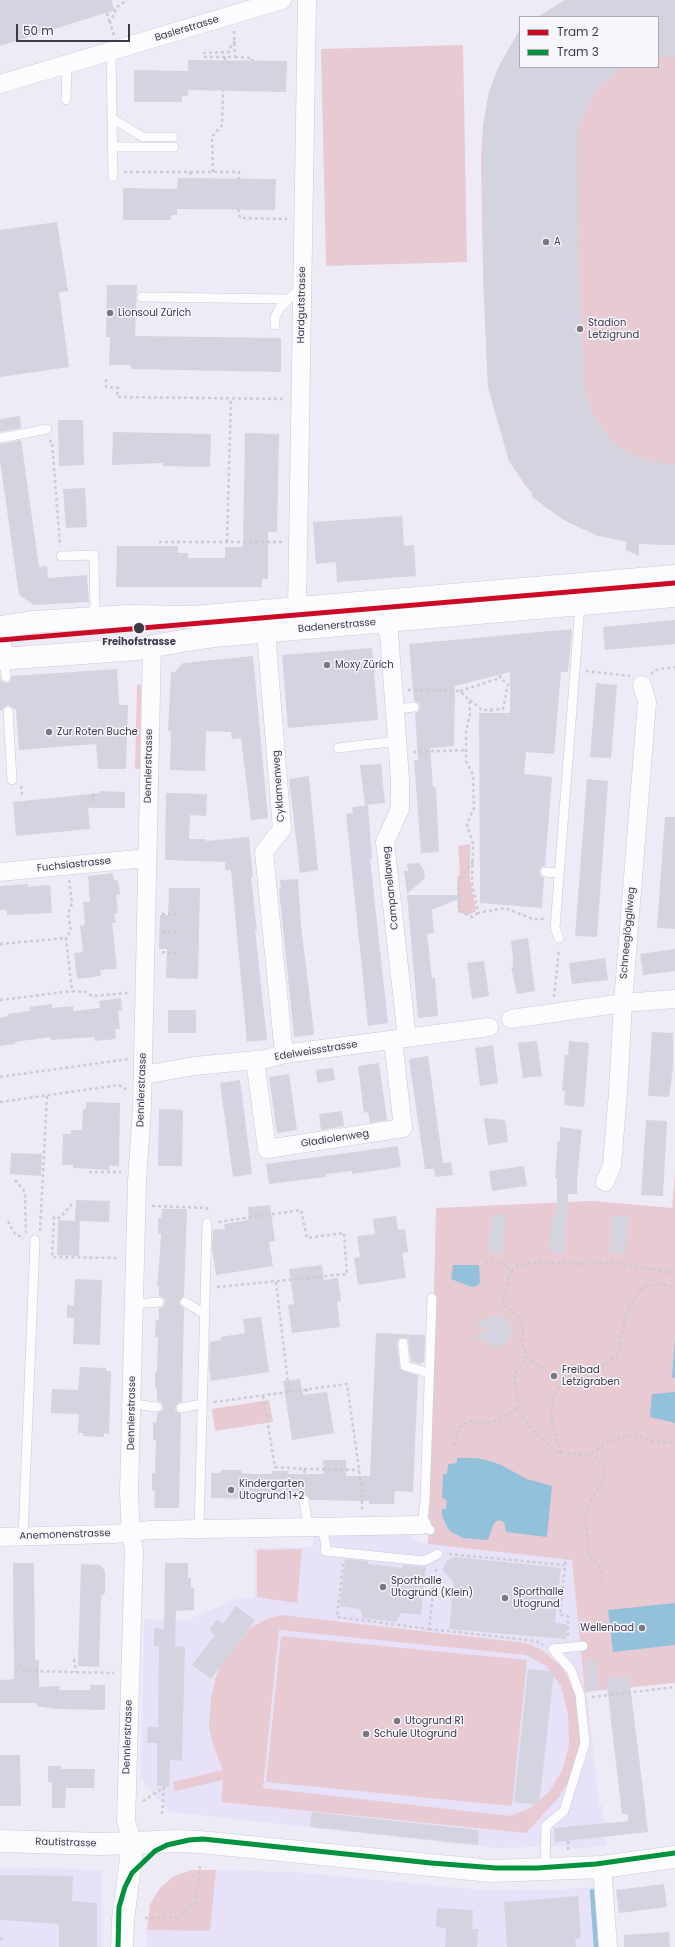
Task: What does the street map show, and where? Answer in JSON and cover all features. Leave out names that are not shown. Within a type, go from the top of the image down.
[{"type":"street","name":"Baslerstrasse","points":[[0,84],[67,64],[113,43],[282,0]]},
{"type":"street","name":"Hardgutstrasse","points":[[297,609],[307,0]]},
{"type":"street","name":"Badenerstrasse","points":[[0,626],[34,622],[128,616],[193,617],[675,576]]},
{"type":"street","name":"Badenerstrasse","points":[[3,665],[138,649],[186,640],[675,596]]},
{"type":"street","name":"Campanellaweg","points":[[385,622],[385,627],[389,633],[398,746],[400,809],[385,842],[400,1039]]},
{"type":"street","points":[[0,626],[3,665]]},
{"type":"street","name":"Cyklamenweg","points":[[266,632],[282,828],[264,852],[284,1054]]},
{"type":"street","name":"Dennlerstrasse","points":[[133,1844],[126,1822],[134,1556],[129,1493],[142,1075],[152,646]]},
{"type":"street","name":"Schneeglöggliweg","points":[[605,1182],[612,1165],[623,1003],[647,702],[642,685]]},
{"type":"street","name":"Fuchsiastrasse","points":[[0,872],[147,858]]},
{"type":"street","points":[[511,1019],[623,1003],[675,999]]},
{"type":"street","name":"Edelweissstrasse","points":[[142,1075],[195,1066],[255,1060],[284,1054],[489,1027]]},
{"type":"street","name":"Gladiolenweg","points":[[255,1060],[267,1149],[403,1128],[400,1039]]},
{"type":"street","points":[[131,1533],[150,1530],[199,1529],[361,1526],[426,1527]]},
{"type":"street","name":"Anemonenstrasse","points":[[0,1538],[131,1533]]},
{"type":"street","name":"Rautistrasse","points":[[0,1841],[100,1844],[133,1844],[176,1841],[200,1842],[426,1866],[490,1871],[602,1867],[675,1857]]},
{"type":"street","points":[[122,1947],[123,1920],[133,1844]]},
{"type":"street","points":[[602,1867],[608,1947]]},
{"type":"lane","points":[[113,43],[113,175]]},
{"type":"lane","points":[[66,100],[67,64]]},
{"type":"lane","points":[[112,119],[143,137],[173,137]]},
{"type":"lane","points":[[113,147],[174,147]]},
{"type":"lane","points":[[275,325],[276,317],[287,299],[303,285]]},
{"type":"lane","points":[[142,297],[287,299]]},
{"type":"lane","points":[[0,438],[47,429]]},
{"type":"lane","points":[[61,556],[94,555],[95,619]]},
{"type":"lane","points":[[559,938],[555,928],[580,605]]},
{"type":"lane","points":[[396,709],[414,707]]},
{"type":"lane","points":[[8,710],[12,780]]},
{"type":"lane","points":[[338,748],[398,746]]},
{"type":"lane","points":[[545,872],[559,873]]},
{"type":"lane","points":[[199,1529],[207,1223]]},
{"type":"lane","points":[[23,1537],[35,1240]]},
{"type":"lane","points":[[426,1527],[425,1501],[432,1298]]},
{"type":"lane","points":[[134,1304],[151,1304],[159,1302]]},
{"type":"lane","points":[[185,1302],[205,1314]]},
{"type":"lane","points":[[403,1343],[404,1366],[429,1373]]},
{"type":"lane","points":[[132,1404],[157,1407]]},
{"type":"lane","points":[[181,1408],[202,1404]]},
{"type":"lane","points":[[304,1500],[308,1527],[323,1533],[326,1545],[324,1551],[424,1561],[438,1554]]},
{"type":"lane","points":[[553,1649],[583,1646]]},
{"type":"lane","points":[[545,1870],[546,1826],[564,1811],[585,1743],[580,1695],[571,1670],[553,1649]]},
{"type":"path","points":[[110,23],[117,6],[127,0]]},
{"type":"path","points":[[107,13],[113,43]]},
{"type":"path","points":[[234,28],[235,57]]},
{"type":"path","points":[[235,41],[229,49],[229,52],[204,53],[203,58],[252,58],[252,61]]},
{"type":"path","points":[[213,172],[212,137],[222,125],[223,90]]},
{"type":"path","points":[[190,172],[192,178]]},
{"type":"path","points":[[113,175],[239,172],[239,179]]},
{"type":"path","points":[[238,209],[240,218],[304,220]]},
{"type":"path","points":[[106,379],[106,387],[118,388],[117,397],[300,399]]},
{"type":"path","points":[[227,542],[231,398]]},
{"type":"path","points":[[35,431],[38,438],[52,441],[61,556]]},
{"type":"path","points":[[159,542],[298,542]]},
{"type":"path","points":[[587,664],[586,672],[630,676],[642,685],[655,670],[675,667]]},
{"type":"path","points":[[394,690],[460,691],[500,678]]},
{"type":"path","points":[[460,691],[482,710],[503,709],[508,684],[500,678]]},
{"type":"path","points":[[437,691],[438,685]]},
{"type":"path","points":[[469,700],[470,714],[466,732],[466,761],[473,775],[474,808],[467,824],[473,844],[472,883],[478,913]]},
{"type":"path","points":[[490,709],[491,713]]},
{"type":"path","points":[[398,746],[466,750]]},
{"type":"path","points":[[92,801],[94,800],[93,790]]},
{"type":"path","points":[[473,862],[459,881],[459,911],[472,917],[478,913],[505,908],[533,919],[556,920]]},
{"type":"path","points":[[68,866],[72,904],[68,914],[71,930],[66,938],[72,991]]},
{"type":"path","points":[[156,914],[178,914]]},
{"type":"path","points":[[155,932],[178,932]]},
{"type":"path","points":[[0,944],[66,938]]},
{"type":"path","points":[[554,1014],[559,938]]},
{"type":"path","points":[[155,951],[177,953]]},
{"type":"path","points":[[0,1000],[72,991],[86,992],[92,996],[132,992]]},
{"type":"path","points":[[0,1077],[131,1059]]},
{"type":"path","points":[[0,1102],[119,1085],[130,1093]]},
{"type":"path","points":[[35,1240],[40,1235],[48,1096]]},
{"type":"path","points":[[89,1172],[128,1171]]},
{"type":"path","points":[[15,1180],[25,1192],[26,1238]]},
{"type":"path","points":[[72,1204],[60,1218],[54,1217],[52,1257],[126,1258]]},
{"type":"path","points":[[161,1206],[207,1208],[207,1223],[301,1210],[307,1238],[344,1232],[347,1274],[205,1288]]},
{"type":"path","points":[[8,1221],[12,1229]]},
{"type":"path","points":[[485,1262],[496,1261],[505,1265],[511,1270]]},
{"type":"path","points":[[602,1580],[602,1573],[598,1565],[590,1557],[586,1527],[587,1507],[601,1485],[604,1476],[603,1466],[597,1459],[589,1455],[562,1453],[553,1450],[531,1428],[520,1413],[514,1376],[524,1363],[526,1353],[522,1344],[522,1322],[517,1314],[502,1305],[511,1270],[518,1265],[538,1262],[584,1264],[614,1263],[675,1273]]},
{"type":"path","points":[[276,1282],[289,1392]]},
{"type":"path","points":[[525,1357],[550,1373],[562,1374],[607,1364],[618,1353],[626,1314],[638,1292],[646,1286],[659,1284],[675,1287]]},
{"type":"path","points":[[562,1453],[555,1436],[552,1413],[554,1396],[561,1383],[572,1372]]},
{"type":"path","points":[[202,1404],[347,1384],[362,1490],[361,1526]]},
{"type":"path","points":[[306,1389],[308,1395]]},
{"type":"path","points":[[263,1396],[275,1467],[359,1470]]},
{"type":"path","points":[[454,1445],[458,1431],[462,1426],[472,1421],[486,1423],[499,1420],[518,1407]]},
{"type":"path","points":[[589,1455],[600,1447],[621,1437],[634,1434],[652,1441],[675,1443]]},
{"type":"path","points":[[304,1469],[305,1475]]},
{"type":"path","points":[[344,1553],[336,1617],[373,1620],[429,1629],[536,1642],[553,1649]]},
{"type":"path","points":[[429,1629],[438,1554],[564,1565]]},
{"type":"path","points":[[566,1556],[560,1615],[568,1616],[567,1647]]},
{"type":"path","points":[[74,1659],[76,1672]]},
{"type":"path","points":[[20,1665],[20,1668],[26,1671],[117,1673]]},
{"type":"path","points":[[586,1698],[675,1687]]},
{"type":"path","points":[[139,1803],[163,1787],[162,1814]]},
{"type":"path","points":[[568,1841],[568,1852]]},
{"type":"path","points":[[145,1918],[177,1917],[196,1903],[200,1866]]},
{"type":"path","points":[[0,1939],[5,1939]]},
{"type":"shaded area","name":"Stadion Letzigrund","points":[[675,0],[675,545],[643,544],[613,539],[583,529],[564,520],[544,506],[525,485],[509,461],[488,387],[483,272],[481,159],[483,126],[489,92],[498,68],[510,47],[519,36],[519,68],[659,68],[659,16]]},
{"type":"shaded area","points":[[463,45],[467,262],[326,266],[321,49]]},
{"type":"shaded area","points":[[141,684],[140,769],[135,769],[137,685]]},
{"type":"shaded area","points":[[470,844],[470,879],[476,911],[469,915],[458,912],[457,878],[460,874],[458,846]]},
{"type":"shaded area","name":"Freibad Letzigraben","points":[[675,1175],[675,1683],[585,1692],[572,1560],[428,1544],[436,1208],[591,1201],[672,1208]]},
{"type":"shaded area","points":[[269,1400],[273,1422],[215,1431],[212,1409]]},
{"type":"shaded area","name":"Schule Utogrund","points":[[405,1531],[420,1542],[573,1558],[599,1805],[602,1805],[606,1846],[569,1849],[565,1846],[497,1848],[170,1812],[141,1779],[144,1619],[188,1620],[239,1598],[255,1598],[254,1548],[313,1547],[313,1533]]},
{"type":"shaded area","points":[[302,1549],[297,1603],[257,1597],[257,1550]]},
{"type":"shaded area","points":[[281,1615],[526,1643],[542,1650],[562,1667],[575,1691],[581,1741],[577,1759],[568,1782],[559,1797],[526,1833],[221,1802],[223,1780],[175,1791],[173,1782],[223,1770],[213,1745],[209,1727],[211,1699],[216,1676],[222,1663],[251,1627],[269,1618]],"holes":[[[279,1630],[526,1655],[545,1665],[561,1686],[568,1715],[569,1744],[563,1769],[549,1792],[530,1808],[510,1816],[263,1788]]]},
{"type":"shaded area","name":"Utogrund R1","points":[[281,1636],[527,1660],[512,1806],[266,1782]]},
{"type":"shaded area","points":[[0,1867],[102,1870],[102,1947],[0,1947]]},
{"type":"shaded area","points":[[192,1870],[216,1870],[210,1931],[147,1930],[150,1904],[160,1888],[174,1876]]},
{"type":"shaded area","points":[[216,1870],[297,1872],[482,1890],[547,1890],[597,1887],[602,1947],[147,1947],[147,1930],[210,1931]]},
{"type":"water","points":[[453,1265],[479,1265],[480,1283],[477,1286],[472,1287],[451,1279]]},
{"type":"water","points":[[675,1338],[675,1378],[672,1377]]},
{"type":"water","points":[[675,1392],[675,1423],[650,1417],[652,1394]]},
{"type":"water","points":[[457,1458],[477,1458],[490,1461],[501,1465],[527,1479],[552,1486],[547,1537],[506,1532],[504,1522],[499,1520],[494,1523],[488,1540],[463,1538],[451,1532],[442,1515],[442,1509],[446,1509],[447,1500],[442,1498],[443,1474],[447,1474],[448,1464],[457,1463]]},
{"type":"water","name":"Wellenbad","points":[[675,1603],[675,1645],[613,1652],[608,1610]]},
{"type":"building","points":[[0,0],[111,0],[115,10],[0,46]]},
{"type":"building","points":[[565,0],[675,0],[675,56],[659,58],[659,16],[539,16]]},
{"type":"building","points":[[519,31],[519,68],[622,68],[596,90],[579,124],[577,136],[578,263],[585,393],[594,416],[608,436],[619,447],[634,456],[650,461],[675,465],[675,545],[639,544],[639,556],[626,550],[626,541],[598,536],[564,520],[532,497],[532,492],[509,461],[488,387],[483,272],[483,126],[489,92],[498,68]]},
{"type":"building","points":[[188,60],[287,61],[286,92],[188,90],[188,96],[182,96],[182,102],[134,102],[134,70],[188,71]]},
{"type":"building","points":[[178,178],[276,179],[275,210],[177,209],[177,215],[171,215],[171,220],[123,220],[123,188],[177,189]]},
{"type":"building","points":[[57,222],[68,291],[59,292],[69,367],[0,377],[0,230]]},
{"type":"building","points":[[107,285],[137,285],[135,336],[281,338],[281,372],[131,369],[131,365],[109,365],[110,337],[106,337]]},
{"type":"building","points":[[20,416],[21,428],[0,432],[0,419]]},
{"type":"building","points":[[58,420],[83,420],[84,465],[59,466]]},
{"type":"building","points":[[113,432],[211,434],[210,467],[163,466],[163,463],[112,465]]},
{"type":"building","points":[[245,433],[279,434],[277,532],[268,532],[268,579],[262,579],[262,587],[116,587],[117,546],[178,546],[178,553],[188,553],[188,558],[225,558],[225,547],[243,547]]},
{"type":"building","points":[[21,440],[39,567],[47,566],[48,578],[87,575],[89,602],[34,605],[19,595],[0,460],[0,444]]},
{"type":"building","points":[[85,488],[87,527],[66,528],[63,489]]},
{"type":"building","points":[[402,516],[404,546],[414,545],[416,576],[337,582],[336,562],[316,564],[313,522]]},
{"type":"building","points":[[675,620],[675,644],[605,650],[603,627]]},
{"type":"building","points":[[572,629],[568,672],[561,672],[554,754],[526,752],[524,774],[552,777],[545,866],[539,871],[540,875],[544,878],[542,908],[480,903],[479,713],[510,713],[510,672],[455,686],[454,746],[430,748],[433,787],[436,787],[439,852],[421,853],[414,760],[418,760],[415,713],[418,712],[420,707],[419,703],[414,701],[409,644]]},
{"type":"building","points":[[372,648],[378,720],[288,728],[282,655]]},
{"type":"building","points":[[253,656],[268,818],[251,820],[241,738],[232,739],[231,732],[206,731],[205,771],[170,770],[171,731],[168,731],[171,672],[175,672],[183,663]]},
{"type":"building","name":"Zur Roten Buche","points":[[117,669],[119,705],[128,705],[126,769],[98,769],[96,744],[19,750],[16,710],[8,705],[0,711],[0,677],[1,681],[6,683],[10,682],[12,676]]},
{"type":"building","points":[[596,683],[617,685],[611,758],[590,757]]},
{"type":"building","points":[[381,764],[385,803],[365,805],[360,765]]},
{"type":"building","points":[[309,776],[318,870],[300,873],[289,779]]},
{"type":"building","points":[[587,779],[608,781],[597,937],[575,936]]},
{"type":"building","points":[[99,791],[125,792],[125,808],[88,808],[90,829],[16,836],[13,802],[100,793]]},
{"type":"building","points":[[166,793],[207,794],[206,816],[190,815],[189,839],[206,839],[206,841],[249,837],[253,877],[251,877],[257,930],[255,930],[267,1040],[247,1042],[231,870],[225,870],[225,862],[165,860]]},
{"type":"building","points":[[368,805],[372,859],[370,859],[388,1023],[368,1026],[346,814],[353,813],[352,807]]},
{"type":"building","points":[[665,817],[675,817],[675,929],[657,928]]},
{"type":"building","points":[[419,863],[424,870],[425,878],[407,894],[404,871],[408,871],[407,864]]},
{"type":"building","points":[[113,873],[114,880],[118,880],[120,894],[116,895],[118,913],[114,914],[116,923],[112,923],[117,969],[100,970],[101,976],[77,979],[74,953],[83,952],[80,926],[85,925],[83,902],[90,902],[88,876]]},
{"type":"building","points":[[298,879],[301,926],[314,1032],[313,1035],[294,1037],[279,889],[281,889],[280,880]]},
{"type":"building","points":[[28,884],[28,887],[50,885],[52,913],[7,915],[7,910],[0,910],[0,886]]},
{"type":"building","points":[[169,888],[200,888],[198,979],[166,978],[167,949],[159,949],[160,915],[168,915]]},
{"type":"building","points":[[407,895],[468,895],[432,910],[434,933],[427,934],[432,978],[435,978],[438,1016],[418,1018]]},
{"type":"building","points":[[528,938],[535,991],[517,994],[511,967],[513,967],[513,959],[511,941]]},
{"type":"building","points":[[675,949],[675,971],[643,975],[640,954]]},
{"type":"building","points":[[605,958],[608,980],[572,984],[569,963]]},
{"type":"building","points":[[484,961],[489,996],[472,999],[467,963]]},
{"type":"building","points":[[121,998],[122,1011],[118,1011],[120,1029],[115,1029],[116,1039],[95,1041],[94,1037],[51,1040],[51,1037],[15,1042],[15,1044],[0,1046],[0,1018],[8,1016],[8,1014],[30,1011],[30,1007],[52,1004],[52,1008],[73,1006],[73,1011],[100,1008],[99,1001]]},
{"type":"building","points":[[168,1010],[196,1010],[196,1033],[168,1033]]},
{"type":"building","points":[[652,1032],[673,1033],[673,1068],[669,1097],[648,1096]]},
{"type":"building","points":[[537,1041],[542,1076],[523,1078],[518,1043]]},
{"type":"building","points":[[569,1041],[589,1043],[584,1107],[564,1105],[565,1091],[562,1090],[565,1054],[568,1055]]},
{"type":"building","points":[[493,1045],[498,1083],[480,1086],[475,1048]]},
{"type":"building","points":[[428,1056],[443,1163],[451,1162],[453,1175],[435,1177],[434,1169],[425,1169],[409,1059]]},
{"type":"building","points":[[379,1063],[387,1120],[370,1123],[368,1112],[364,1113],[358,1066]]},
{"type":"building","points":[[333,1068],[335,1080],[318,1083],[316,1070]]},
{"type":"building","points":[[289,1074],[297,1130],[277,1133],[269,1077]]},
{"type":"building","points":[[240,1080],[252,1174],[233,1177],[220,1083]]},
{"type":"building","points":[[86,1102],[120,1103],[119,1166],[109,1166],[110,1170],[73,1168],[73,1165],[62,1165],[63,1134],[71,1134],[71,1130],[82,1130],[83,1109],[86,1109]]},
{"type":"building","points":[[159,1109],[183,1110],[182,1166],[158,1166]]},
{"type":"building","points":[[342,1111],[344,1126],[321,1130],[319,1114]]},
{"type":"building","points":[[484,1118],[505,1120],[508,1142],[488,1145]]},
{"type":"building","points":[[646,1120],[667,1121],[663,1196],[641,1195]]},
{"type":"building","points":[[560,1127],[582,1130],[577,1194],[568,1194],[564,1253],[549,1252],[552,1215],[557,1215],[557,1178],[555,1178],[558,1141],[560,1141]]},
{"type":"building","points":[[398,1146],[401,1167],[352,1174],[352,1171],[326,1174],[326,1177],[269,1184],[266,1164]]},
{"type":"building","points":[[11,1153],[42,1154],[41,1176],[10,1174]]},
{"type":"building","points":[[524,1166],[527,1186],[492,1191],[489,1171]]},
{"type":"building","points":[[76,1200],[110,1201],[109,1222],[80,1221],[79,1256],[57,1255],[58,1220],[75,1221]]},
{"type":"building","points":[[270,1205],[275,1241],[269,1242],[273,1266],[216,1275],[212,1249],[213,1230],[225,1229],[224,1224],[249,1220],[248,1207]]},
{"type":"building","points":[[162,1209],[187,1209],[184,1296],[179,1302],[184,1308],[182,1402],[177,1404],[175,1409],[181,1414],[179,1508],[154,1508],[155,1491],[152,1490],[152,1473],[155,1473],[156,1440],[153,1440],[153,1422],[156,1423],[157,1413],[162,1411],[163,1407],[161,1402],[157,1401],[157,1388],[155,1389],[158,1337],[155,1337],[156,1320],[159,1320],[159,1308],[163,1307],[165,1302],[164,1298],[159,1296],[159,1286],[157,1286],[161,1234],[158,1234],[158,1218],[161,1218]]},
{"type":"building","points":[[492,1214],[506,1215],[503,1253],[488,1252]]},
{"type":"building","points":[[613,1215],[628,1216],[625,1254],[610,1253]]},
{"type":"building","points":[[396,1216],[398,1230],[405,1229],[408,1252],[402,1253],[406,1278],[358,1285],[354,1258],[360,1257],[357,1236],[375,1234],[373,1219]]},
{"type":"building","points":[[322,1265],[324,1280],[338,1278],[341,1301],[337,1302],[340,1327],[292,1333],[288,1305],[294,1304],[289,1269]]},
{"type":"building","points":[[75,1279],[102,1280],[100,1345],[73,1344],[74,1318],[67,1318],[67,1305],[74,1306]]},
{"type":"building","points":[[497,1315],[508,1320],[512,1331],[507,1342],[496,1347],[474,1336],[489,1330],[474,1323]]},
{"type":"building","points":[[261,1317],[269,1372],[211,1381],[209,1366],[210,1342],[221,1340],[221,1337],[245,1333],[243,1319]]},
{"type":"building","points":[[376,1333],[425,1335],[424,1362],[419,1364],[411,1361],[408,1339],[400,1338],[397,1343],[400,1369],[418,1376],[413,1492],[395,1491],[394,1504],[369,1504],[369,1501],[310,1500],[308,1496],[304,1494],[300,1496],[298,1500],[211,1498],[211,1473],[221,1473],[221,1470],[241,1470],[242,1473],[255,1474],[272,1474],[272,1471],[289,1471],[288,1474],[324,1474],[323,1460],[346,1460],[346,1476],[370,1476]]},
{"type":"building","points":[[80,1367],[106,1368],[106,1371],[111,1371],[109,1434],[104,1433],[104,1437],[83,1436],[83,1433],[78,1433],[79,1414],[51,1413],[52,1389],[78,1390]]},
{"type":"building","points":[[300,1379],[303,1395],[327,1392],[334,1433],[292,1440],[283,1381]]},
{"type":"building","name":"Sporthalle Utogrund","points":[[456,1557],[561,1568],[555,1623],[567,1624],[566,1639],[449,1629],[454,1582],[442,1570],[447,1560]]},
{"type":"building","name":"Sporthalle Utogrund (Klein)","points":[[345,1559],[368,1561],[368,1564],[403,1568],[403,1565],[426,1567],[421,1615],[400,1613],[396,1622],[363,1618],[360,1609],[340,1606]]},
{"type":"building","points":[[13,1563],[34,1563],[35,1660],[39,1660],[39,1687],[60,1686],[59,1690],[90,1690],[90,1685],[105,1685],[105,1710],[56,1709],[37,1706],[37,1703],[0,1703],[0,1680],[14,1679]]},
{"type":"building","points":[[165,1563],[188,1563],[188,1578],[191,1578],[191,1588],[194,1588],[194,1610],[176,1611],[175,1646],[185,1647],[182,1761],[170,1760],[169,1787],[157,1786],[157,1743],[147,1743],[148,1727],[158,1727],[159,1646],[154,1646],[154,1628],[164,1629]]},
{"type":"building","points":[[81,1564],[100,1565],[105,1571],[105,1593],[101,1596],[99,1667],[78,1666]]},
{"type":"building","points":[[236,1606],[255,1620],[211,1679],[192,1665],[215,1635],[209,1630],[217,1620],[223,1624]]},
{"type":"building","points":[[595,1660],[598,1690],[587,1691],[584,1661]]},
{"type":"building","points":[[528,1669],[554,1672],[539,1805],[514,1802]]},
{"type":"building","points":[[629,1676],[648,1832],[555,1842],[554,1828],[628,1821],[628,1814],[622,1814],[606,1678]]},
{"type":"building","points":[[0,1755],[20,1755],[21,1806],[0,1806]]},
{"type":"building","points":[[48,1766],[61,1766],[61,1769],[95,1769],[94,1788],[66,1788],[65,1808],[52,1808],[52,1782],[48,1782]]},
{"type":"building","points":[[312,1812],[479,1830],[478,1845],[310,1827]]},
{"type":"building","points":[[0,1875],[73,1876],[72,1901],[97,1903],[97,1947],[59,1947],[59,1924],[0,1920]]},
{"type":"building","points":[[664,1884],[667,1907],[619,1913],[616,1890]]},
{"type":"building","points":[[578,1896],[581,1938],[575,1939],[576,1947],[507,1947],[504,1902]]},
{"type":"building","points":[[437,1908],[473,1910],[472,1929],[478,1929],[477,1947],[445,1947],[446,1928],[436,1927]]},
{"type":"building","points":[[669,1932],[670,1947],[624,1947],[624,1935]]},
{"type":"waterway","points":[[592,1891],[596,1947]]},
{"type":"tram line","name":"2","points":[[0,640],[675,583]]},
{"type":"tram line","name":"3","points":[[118,1947],[119,1907],[125,1887],[132,1873],[155,1851],[167,1845],[189,1840],[203,1839],[431,1863],[496,1868],[537,1868],[596,1864],[675,1853]]},
{"type":"place","name":"A","points":[[546,242]]},
{"type":"place","name":"Lionsoul Zürich","points":[[110,313]]},
{"type":"place","name":"Stadion Letzigrund","points":[[580,329]]},
{"type":"place","name":"Freihofstrasse","points":[[139,628]]},
{"type":"place","name":"Moxy Zürich","points":[[327,665]]},
{"type":"place","name":"Zur Roten Buche","points":[[49,732]]},
{"type":"place","name":"Freibad Letzigraben","points":[[554,1376]]},
{"type":"place","name":"Kindergarten Utogrund 1+2","points":[[231,1490]]},
{"type":"place","name":"Sporthalle Utogrund (Klein)","points":[[383,1587]]},
{"type":"place","name":"Sporthalle Utogrund","points":[[505,1598]]},
{"type":"place","name":"Wellenbad","points":[[642,1628]]},
{"type":"place","name":"Utogrund R1","points":[[397,1721]]},
{"type":"place","name":"Schule Utogrund","points":[[366,1734]]}]
